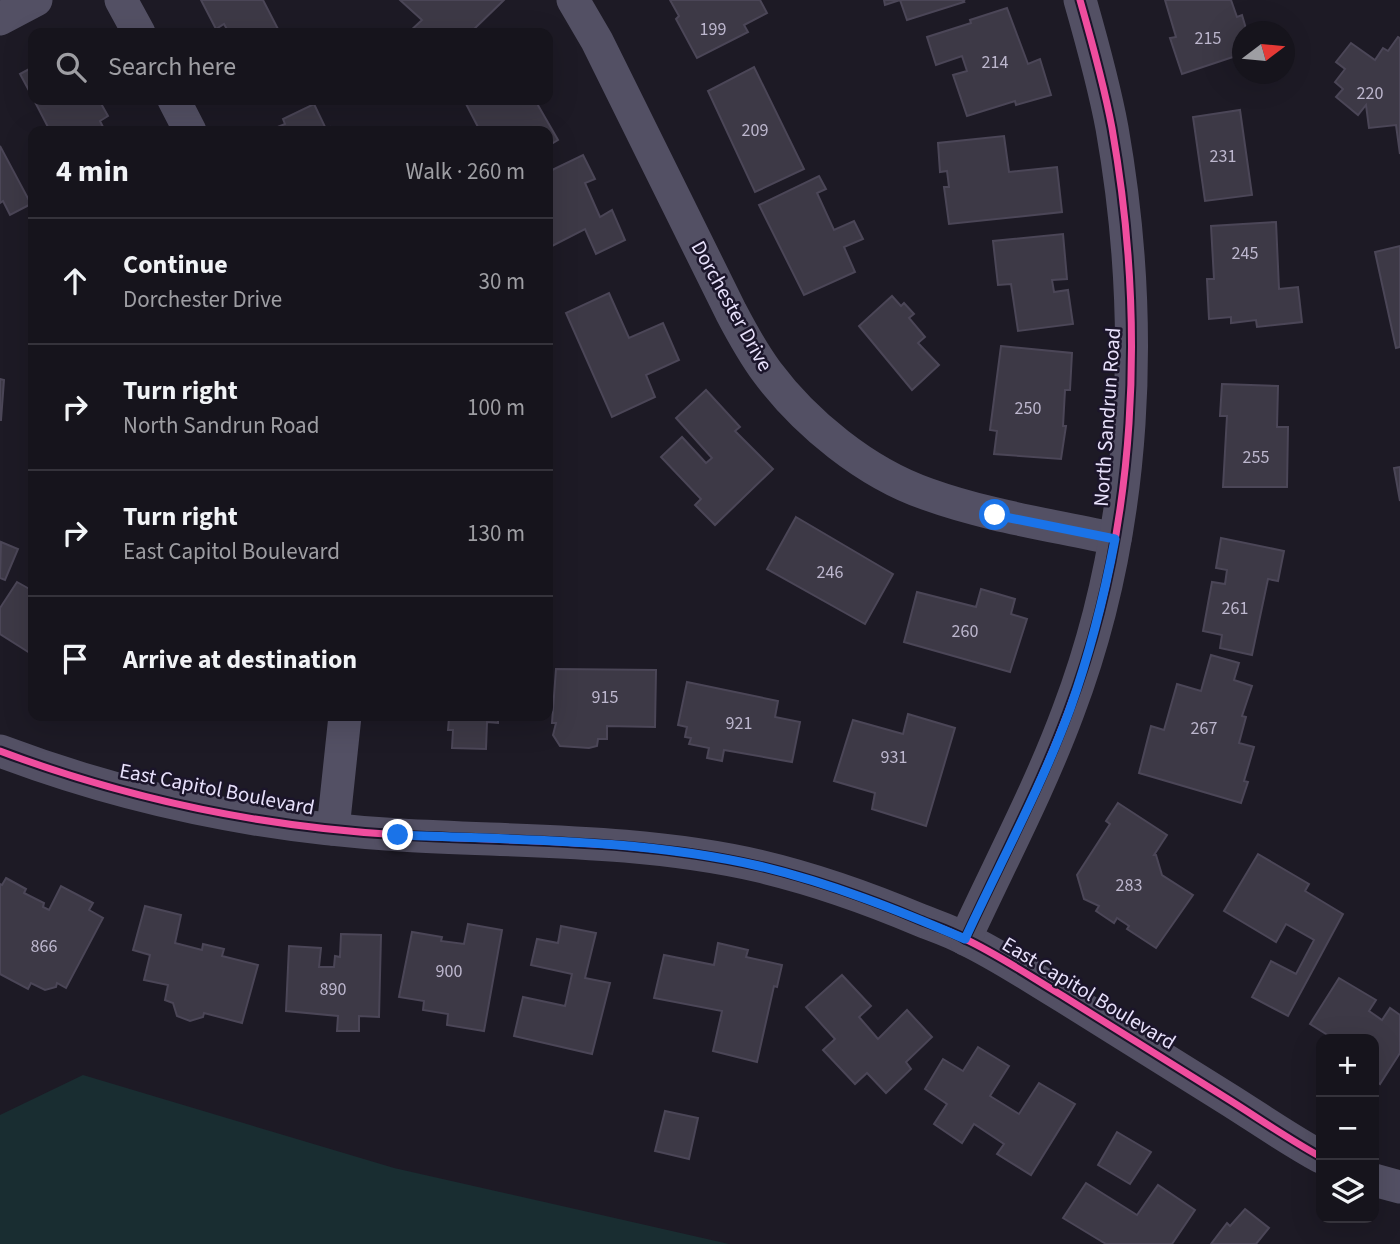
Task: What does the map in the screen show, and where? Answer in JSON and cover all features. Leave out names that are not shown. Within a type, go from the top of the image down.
[{"type":"street","points":[[0,19],[36,0]]},
{"type":"street","points":[[121,0],[136,28]]},
{"type":"street","name":"Dorchester Drive","points":[[573,0],[597,41],[748,344],[790,400],[815,425],[868,464],[926,494],[995,515],[1115,539]]},
{"type":"street","name":"North Sandrun Road","points":[[965,939],[1047,766],[1069,711],[1104,597],[1125,472],[1132,339],[1130,272],[1112,127],[1080,0]]},
{"type":"street","points":[[177,105],[187,126]]},
{"type":"street","points":[[333,829],[344,721]]},
{"type":"street","name":"East Capitol Boulevard","points":[[0,751],[114,788],[257,820],[398,835],[625,845],[759,866],[831,886],[898,910],[965,939],[1022,971],[1316,1154]]},
{"type":"street","points":[[1379,1181],[1400,1187]]},
{"type":"green space","points":[[83,1075],[394,1168],[729,1244],[0,1244],[0,1115]]},
{"type":"building","points":[[201,0],[263,0],[277,28],[226,28],[224,24],[215,28]]},
{"type":"building","points":[[400,0],[504,0],[475,28],[413,28],[422,20]]},
{"type":"building","points":[[670,0],[760,0],[767,13],[744,25],[748,32],[697,58],[676,19],[679,16]]},
{"type":"building","points":[[884,0],[900,0],[885,5]]},
{"type":"building","points":[[900,0],[965,0],[907,20]]},
{"type":"building","points":[[1165,0],[1231,0],[1237,17],[1242,15],[1244,21],[1232,21],[1232,57],[1182,74],[1170,38],[1176,37]]},
{"type":"building","points":[[1007,8],[1028,64],[1040,59],[1051,95],[1016,105],[1015,101],[967,116],[953,75],[967,71],[962,56],[936,65],[927,37]]},
{"type":"building","points":[[1398,37],[1400,154],[1396,125],[1369,128],[1366,105],[1358,115],[1336,97],[1343,89],[1335,82],[1345,69],[1336,62],[1351,43],[1375,60],[1383,48],[1388,51]]},
{"type":"building","points":[[754,67],[804,169],[755,192],[708,91]]},
{"type":"building","points":[[28,70],[28,89],[20,74]]},
{"type":"building","points":[[37,105],[102,105],[108,116],[100,121],[102,126],[47,126]]},
{"type":"building","points":[[314,105],[325,126],[280,126],[285,124],[283,119]]},
{"type":"building","points":[[467,105],[538,105],[550,126],[477,126]]},
{"type":"building","points":[[1240,110],[1252,195],[1205,201],[1193,117]]},
{"type":"building","points":[[1004,136],[1009,172],[1057,167],[1062,212],[949,224],[944,187],[949,187],[947,171],[940,172],[938,143]]},
{"type":"building","points":[[0,146],[28,198],[28,206],[10,215],[3,201],[0,203]]},
{"type":"building","points":[[583,155],[595,179],[585,183],[600,217],[612,210],[625,240],[596,254],[585,229],[553,245],[553,170]]},
{"type":"building","points":[[819,176],[826,189],[817,193],[834,230],[854,221],[863,239],[844,247],[855,272],[804,295],[759,205]]},
{"type":"building","points":[[1276,222],[1279,289],[1298,287],[1302,322],[1257,327],[1256,320],[1231,323],[1231,317],[1209,319],[1207,279],[1214,279],[1211,226]]},
{"type":"building","points":[[1063,234],[1067,279],[1052,280],[1054,292],[1068,290],[1073,324],[1018,331],[1011,284],[998,285],[993,241]]},
{"type":"building","points":[[1400,246],[1400,347],[1396,348],[1375,252]]},
{"type":"building","points":[[609,293],[629,338],[663,323],[679,360],[646,375],[655,397],[612,417],[566,313]]},
{"type":"building","points":[[892,296],[901,306],[904,303],[914,314],[909,318],[925,337],[918,343],[939,365],[912,390],[859,326]]},
{"type":"building","points":[[1001,346],[1072,353],[1070,390],[1065,390],[1063,426],[1066,426],[1061,459],[994,454],[997,431],[990,430]]},
{"type":"building","points":[[0,379],[4,380],[1,420],[0,420]]},
{"type":"building","points":[[1222,384],[1278,386],[1277,427],[1288,427],[1287,487],[1223,487],[1227,416],[1220,416]]},
{"type":"building","points":[[706,390],[740,427],[735,431],[773,469],[715,525],[695,505],[701,499],[661,457],[682,437],[706,463],[712,458],[676,418]]},
{"type":"building","points":[[1400,467],[1400,501],[1394,468]]},
{"type":"building","points":[[796,517],[893,574],[865,624],[767,569]]},
{"type":"building","points":[[1221,538],[1284,551],[1278,581],[1268,579],[1252,655],[1220,648],[1222,635],[1203,631],[1212,582],[1225,584],[1227,570],[1216,568]]},
{"type":"building","points":[[1,542],[18,549],[5,580],[0,578]]},
{"type":"building","points":[[17,582],[28,588],[28,652],[0,634],[0,608]]},
{"type":"building","points":[[981,589],[1015,599],[1011,614],[1027,619],[1010,672],[904,642],[917,592],[976,607]]},
{"type":"building","points":[[1211,655],[1239,663],[1234,680],[1252,686],[1242,716],[1246,717],[1239,743],[1254,747],[1241,803],[1139,773],[1151,726],[1164,730],[1177,684],[1201,691]]},
{"type":"building","points":[[556,669],[656,670],[655,727],[607,726],[607,739],[598,739],[597,746],[560,746],[553,735],[556,723],[552,723]]},
{"type":"building","points":[[687,682],[778,701],[775,717],[800,722],[792,762],[724,750],[722,761],[707,758],[709,748],[689,744],[691,738],[685,737],[687,727],[678,725]]},
{"type":"building","points":[[908,714],[955,728],[926,826],[872,809],[875,793],[834,781],[853,720],[903,734]]},
{"type":"building","points":[[449,721],[498,721],[487,722],[486,749],[452,748],[453,730],[448,730]]},
{"type":"building","points":[[1118,803],[1167,835],[1154,855],[1162,875],[1193,895],[1156,948],[1127,929],[1129,926],[1117,918],[1114,923],[1096,911],[1099,906],[1084,899],[1077,875],[1110,824],[1106,821]]},
{"type":"building","points":[[1258,854],[1309,884],[1305,891],[1343,914],[1288,1016],[1252,997],[1271,961],[1296,974],[1314,940],[1286,924],[1276,942],[1224,911]]},
{"type":"building","points":[[6,878],[26,889],[24,893],[44,903],[43,907],[49,910],[61,886],[93,903],[89,910],[103,918],[66,988],[57,983],[56,987],[45,990],[31,983],[28,989],[0,974],[0,884],[2,885]]},
{"type":"building","points":[[145,906],[181,915],[175,943],[202,950],[203,944],[224,949],[222,956],[258,965],[242,1023],[204,1013],[203,1017],[190,1021],[177,1016],[173,1003],[165,1000],[168,985],[144,980],[150,955],[133,950]]},
{"type":"building","points":[[468,924],[502,930],[484,1031],[447,1025],[448,1014],[423,1010],[424,1001],[399,997],[412,932],[442,937],[441,941],[464,944]]},
{"type":"building","points":[[561,926],[596,933],[585,978],[610,983],[592,1054],[514,1036],[523,997],[565,1006],[572,974],[531,965],[537,939],[558,943]]},
{"type":"building","points":[[341,934],[381,935],[379,1017],[359,1016],[359,1031],[337,1031],[338,1016],[286,1011],[289,946],[321,948],[319,967],[334,967],[335,956],[340,957]]},
{"type":"building","points":[[718,943],[748,950],[746,957],[782,965],[777,987],[774,986],[757,1062],[713,1051],[722,1011],[654,998],[664,955],[714,965]]},
{"type":"building","points":[[842,975],[871,1006],[859,1017],[878,1039],[907,1010],[932,1037],[906,1062],[911,1069],[886,1093],[867,1073],[855,1084],[823,1050],[835,1039],[806,1007]]},
{"type":"building","points":[[1339,978],[1376,1000],[1369,1011],[1382,1020],[1390,1008],[1400,1015],[1400,1053],[1380,1084],[1379,1034],[1326,1034],[1310,1024]]},
{"type":"building","points":[[978,1047],[1009,1066],[990,1096],[1019,1114],[1039,1083],[1075,1104],[1031,1175],[997,1154],[1004,1144],[974,1124],[962,1143],[934,1124],[947,1104],[925,1089],[943,1059],[963,1071]]},
{"type":"building","points":[[665,1111],[698,1118],[689,1159],[655,1151]]},
{"type":"building","points":[[1117,1132],[1151,1152],[1130,1184],[1098,1165]]},
{"type":"building","points":[[1086,1183],[1137,1215],[1158,1185],[1195,1210],[1172,1244],[1106,1244],[1063,1218]]},
{"type":"building","points":[[1245,1209],[1269,1228],[1256,1244],[1211,1244],[1227,1223],[1230,1226]]},
{"type":"cycle path","points":[[965,939],[1032,798],[1068,712],[1091,642],[1109,570],[1122,497],[1129,423],[1131,349],[1123,201],[1102,80],[1080,0]]},
{"type":"cycle path","points":[[0,751],[147,797],[247,818],[400,835],[580,843],[670,851],[759,866],[820,883],[949,931],[990,952],[1316,1154]]},
{"type":"route","points":[[398,835],[625,845],[759,866],[831,886],[898,910],[965,939],[1047,766],[1069,711],[1104,597],[1115,539],[995,515]]}]
